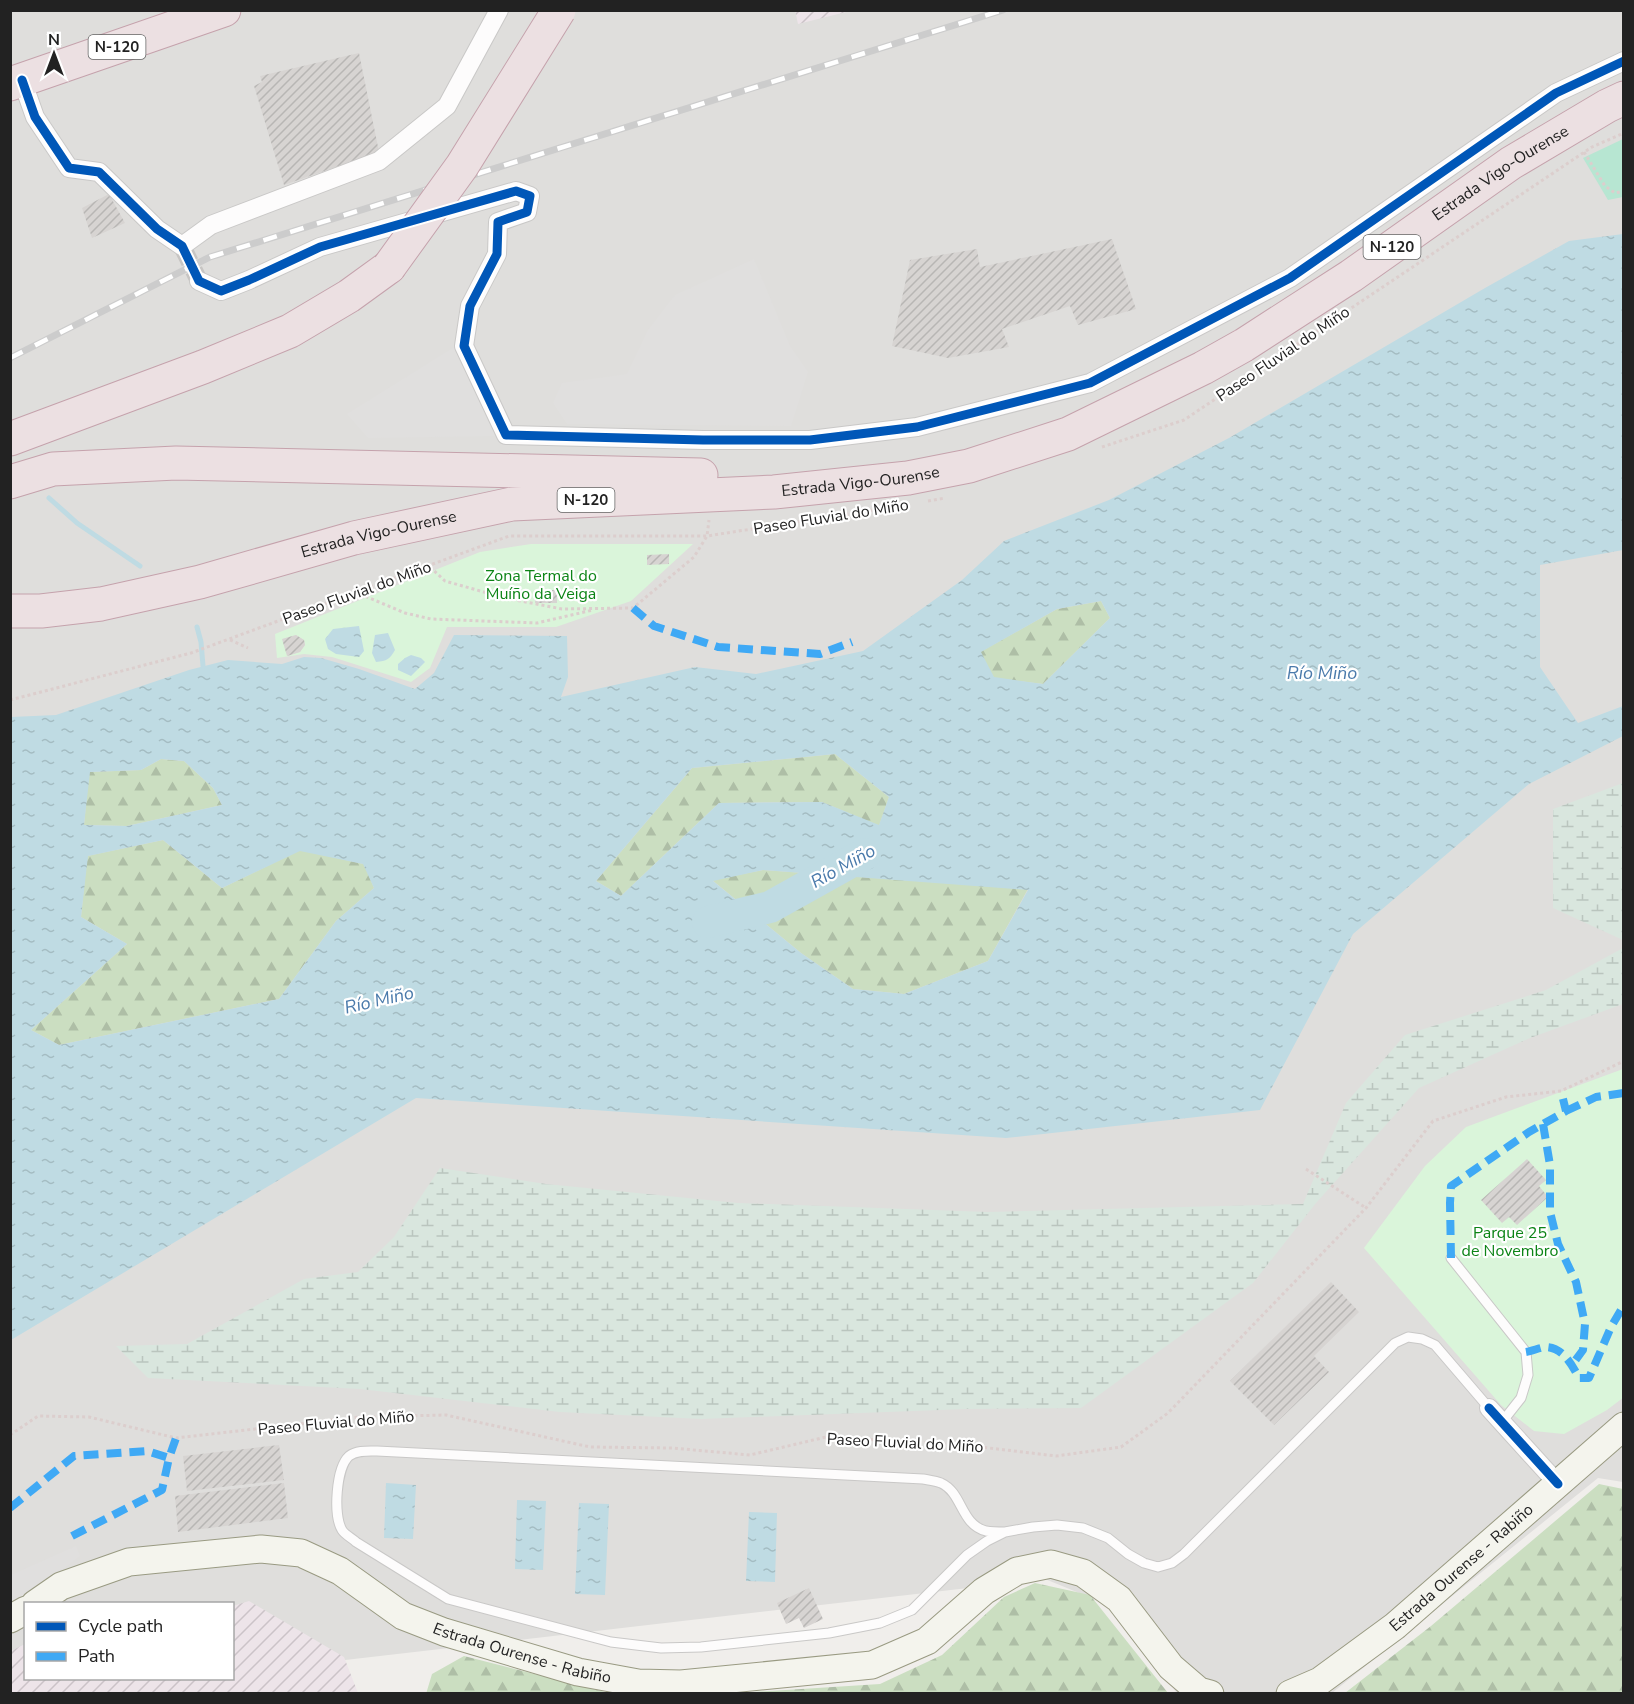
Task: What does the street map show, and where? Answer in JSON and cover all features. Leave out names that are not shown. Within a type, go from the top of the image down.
[{"type":"highway","name":"N-120","points":[[16,82],[224,10]]},
{"type":"highway","points":[[10,438],[204,367],[290,331],[350,296],[389,267],[462,166],[559,10]]},
{"type":"highway","name":"Estrada Vigo-Ourense","points":[[10,611],[42,611],[100,603],[200,582],[354,538],[512,504],[774,492],[908,478],[969,466],[1068,434],[1203,368],[1244,345],[1351,276],[1512,163],[1623,98]]},
{"type":"highway","points":[[10,482],[53,469],[176,463],[748,476],[831,471],[927,462],[1014,440],[1157,391]]},
{"type":"main road","name":"Estrada Ourense - Rabiño","points":[[1290,1694],[1320,1680],[1395,1626],[1623,1426]]},
{"type":"main road","name":"Estrada Ourense - Rabiño","points":[[38,1602],[61,1586],[129,1562],[261,1549],[301,1553],[340,1571],[403,1616],[444,1632],[578,1672],[638,1683],[681,1684],[872,1665],[927,1641],[984,1591],[1017,1571],[1051,1564],[1083,1573],[1119,1599],[1171,1667],[1199,1691],[1210,1694]]},
{"type":"main road","points":[[10,1619],[24,1611]]},
{"type":"street","points":[[16,82],[35,117],[69,168],[99,172],[157,229],[182,246],[211,225],[379,161],[447,106],[499,10]]},
{"type":"street","points":[[199,281],[221,291],[320,247],[516,191],[530,196],[527,212],[498,222],[497,254],[470,306],[464,346],[506,435],[810,441],[917,427],[1090,383],[1290,278],[1556,93],[1623,61]]},
{"type":"street","points":[[1489,1408],[1558,1484]]},
{"type":"lane","points":[[1451,1258],[1526,1353],[1528,1375],[1521,1398],[1502,1422]]},
{"type":"lane","points":[[1005,1532],[967,1555],[912,1610],[879,1623],[830,1633],[661,1648],[611,1642],[448,1599],[356,1542],[342,1531],[337,1517],[340,1470],[350,1456],[359,1451],[922,1479],[942,1484],[954,1495],[964,1515],[975,1526],[987,1531],[1005,1532],[1057,1525],[1083,1528],[1108,1538],[1144,1563],[1158,1567],[1172,1563],[1184,1554],[1395,1343],[1408,1337],[1422,1339],[1435,1345],[1489,1408]]},
{"type":"path","points":[[1584,152],[1605,186],[1615,193],[1623,191]]},
{"type":"path","points":[[429,567],[445,581],[505,598],[562,609],[633,608],[694,557],[707,536],[709,512]]},
{"type":"path","points":[[358,593],[405,613],[431,619],[537,623],[600,608]]},
{"type":"path","points":[[230,640],[248,648]]},
{"type":"path","points":[[1306,1169],[1366,1208]]},
{"type":"shaded area","points":[[795,10],[850,10],[850,11],[798,24]]},
{"type":"shaded area","points":[[11,11],[1623,11],[1623,1482],[1598,1478],[1332,1693],[1177,1693],[1106,1604],[1045,1579],[234,1673],[234,1602],[24,1602],[24,1680],[11,1694]]},
{"type":"shaded area","points":[[754,259],[790,346],[808,372],[791,426],[567,424],[553,403],[562,383],[627,374],[648,330],[675,295]]},
{"type":"shaded area","points":[[456,346],[499,436],[368,438],[347,414]]},
{"type":"shaded area","points":[[76,1546],[80,1556],[11,1608],[11,1575]]},
{"type":"shaded area","points":[[249,1601],[344,1657],[358,1693],[11,1693],[11,1651],[24,1644],[24,1680],[234,1680],[234,1606]]},
{"type":"green space","points":[[1623,139],[1623,197],[1608,200],[1583,158]]},
{"type":"green space","name":"Zona Termal do Muíño da Veiga","points":[[531,544],[693,544],[631,601],[556,627],[447,627],[430,668],[411,682],[332,657],[304,654],[277,658],[275,634],[480,552]],"holes":[[[296,635],[304,640],[305,645],[300,652],[288,656],[283,639]]]},
{"type":"green space","points":[[1101,601],[1110,618],[1043,684],[994,678],[980,652],[1057,609]]},
{"type":"green space","points":[[835,754],[889,797],[879,826],[822,802],[719,803],[621,896],[596,881],[692,768]]},
{"type":"green space","points":[[161,759],[184,761],[213,788],[222,805],[127,826],[84,825],[89,772],[141,770]]},
{"type":"green space","points":[[1624,783],[1623,940],[1553,908],[1553,809]]},
{"type":"green space","points":[[163,840],[222,888],[300,850],[364,864],[374,888],[336,921],[279,999],[59,1045],[31,1030],[127,944],[81,917],[87,856]]},
{"type":"green space","points":[[763,870],[1028,889],[988,961],[904,994],[853,989],[801,953],[712,880]]},
{"type":"green space","points":[[1623,948],[1623,1004],[1530,1038],[1419,1088],[1316,1203],[1253,1283],[1081,1408],[966,1409],[701,1419],[560,1412],[360,1389],[148,1378],[116,1346],[187,1344],[304,1279],[358,1272],[394,1237],[440,1168],[546,1184],[738,1203],[988,1212],[1303,1204],[1346,1103],[1405,1035],[1546,990]]},
{"type":"green space","name":"Parque 25 de Novembro","points":[[1623,1069],[1624,1397],[1607,1410],[1564,1434],[1534,1431],[1501,1405],[1364,1248],[1425,1166],[1466,1127]]},
{"type":"green space","points":[[1599,1484],[1623,1489],[1623,1693],[1345,1693],[1431,1626]]},
{"type":"green space","points":[[1035,1583],[1090,1595],[1168,1693],[722,1694],[880,1684],[942,1655],[1004,1597]]},
{"type":"green space","points":[[464,1656],[609,1693],[426,1694],[432,1674]]},
{"type":"water","name":"Río Miño","points":[[1623,234],[1623,550],[1540,565],[1540,667],[1578,723],[1623,706],[1623,736],[1529,784],[1353,934],[1260,1110],[1006,1138],[416,1098],[11,1340],[11,717],[56,715],[189,670],[228,660],[282,664],[304,657],[321,658],[415,689],[434,673],[454,635],[567,636],[568,677],[561,697],[695,667],[756,674],[863,651],[962,580],[1004,541],[1109,500],[1229,438],[1569,241]],"holes":[[[1101,601],[1110,618],[1043,684],[994,677],[981,652],[1057,609]],[[835,754],[889,797],[879,825],[822,802],[719,803],[621,896],[596,881],[692,768]],[[161,759],[184,761],[213,788],[222,805],[127,826],[84,825],[90,772],[141,770]],[[163,840],[222,888],[300,851],[363,864],[374,888],[336,921],[279,999],[59,1045],[31,1030],[127,944],[81,917],[88,856]],[[763,870],[1028,890],[988,961],[904,994],[853,989],[801,953],[713,881]]]},
{"type":"water","points":[[359,626],[364,651],[359,657],[336,654],[328,649],[325,639],[333,629]]},
{"type":"water","points":[[388,633],[395,650],[388,659],[376,662],[372,653],[375,635]]},
{"type":"water","points":[[411,655],[425,662],[411,676],[398,670],[398,664]]},
{"type":"water","points":[[386,1483],[416,1485],[413,1539],[384,1538]]},
{"type":"water","points":[[517,1500],[546,1501],[543,1570],[515,1569]]},
{"type":"water","points":[[579,1503],[609,1504],[605,1595],[575,1594]]},
{"type":"water","points":[[749,1512],[777,1513],[775,1582],[746,1581]]},
{"type":"building","points":[[359,53],[379,152],[284,185],[254,86],[262,82],[260,76]]},
{"type":"building","points":[[109,194],[125,223],[92,238],[82,208]]},
{"type":"building","points":[[1112,239],[1136,309],[1078,325],[1070,306],[1002,329],[1009,347],[948,358],[892,346],[910,260],[977,249],[980,267]]},
{"type":"building","points":[[669,554],[669,564],[647,565],[647,555]]},
{"type":"building","points":[[535,590],[557,590],[557,603],[535,603]]},
{"type":"building","points":[[296,635],[304,640],[305,645],[300,652],[287,656],[282,639]]},
{"type":"building","points":[[1527,1159],[1546,1180],[1539,1186],[1548,1197],[1517,1225],[1509,1217],[1502,1223],[1481,1200]]},
{"type":"building","points":[[1331,1282],[1359,1312],[1314,1356],[1329,1372],[1274,1425],[1230,1381]]},
{"type":"building","points":[[279,1445],[284,1480],[187,1491],[183,1456]]},
{"type":"building","points":[[284,1483],[288,1518],[178,1532],[175,1496]]},
{"type":"building","points":[[809,1588],[823,1619],[804,1628],[799,1618],[786,1624],[777,1603]]},
{"type":"waterway","points":[[49,498],[77,523],[140,566]]},
{"type":"waterway","points":[[197,627],[203,666]]},
{"type":"waterway","name":"Río Miño","points":[[708,922],[770,907],[865,854]]},
{"type":"tunnel","points":[[182,246],[199,281]]},
{"type":"railway","points":[[10,358],[210,257],[1003,10]]},
{"type":"marked path","points":[[633,608],[654,626],[718,647],[820,654],[852,642]]},
{"type":"marked path","points":[[1451,1258],[1451,1186],[1529,1132],[1566,1111],[1561,1091]]},
{"type":"marked path","points":[[1566,1111],[1596,1097],[1624,1093]]},
{"type":"marked path","points":[[1543,1124],[1550,1165],[1550,1212],[1558,1244],[1576,1282],[1585,1324],[1583,1350],[1572,1365]]},
{"type":"marked path","points":[[1526,1352],[1545,1347],[1557,1350],[1566,1358],[1579,1378],[1589,1378],[1611,1327],[1624,1305]]},
{"type":"marked path","points":[[10,1508],[74,1456],[147,1451],[169,1458],[176,1438]]},
{"type":"marked path","points":[[72,1536],[162,1490],[169,1458]]},
{"type":"cycle path","points":[[22,80],[35,117],[69,168],[99,172],[157,229],[182,246],[199,281],[221,291],[320,247],[516,191],[530,196],[527,212],[498,222],[497,254],[470,306],[464,346],[506,435],[810,440],[917,427],[1090,383],[1290,278],[1556,93],[1624,61]]},
{"type":"cycle path","points":[[1489,1408],[1558,1484]]}]
